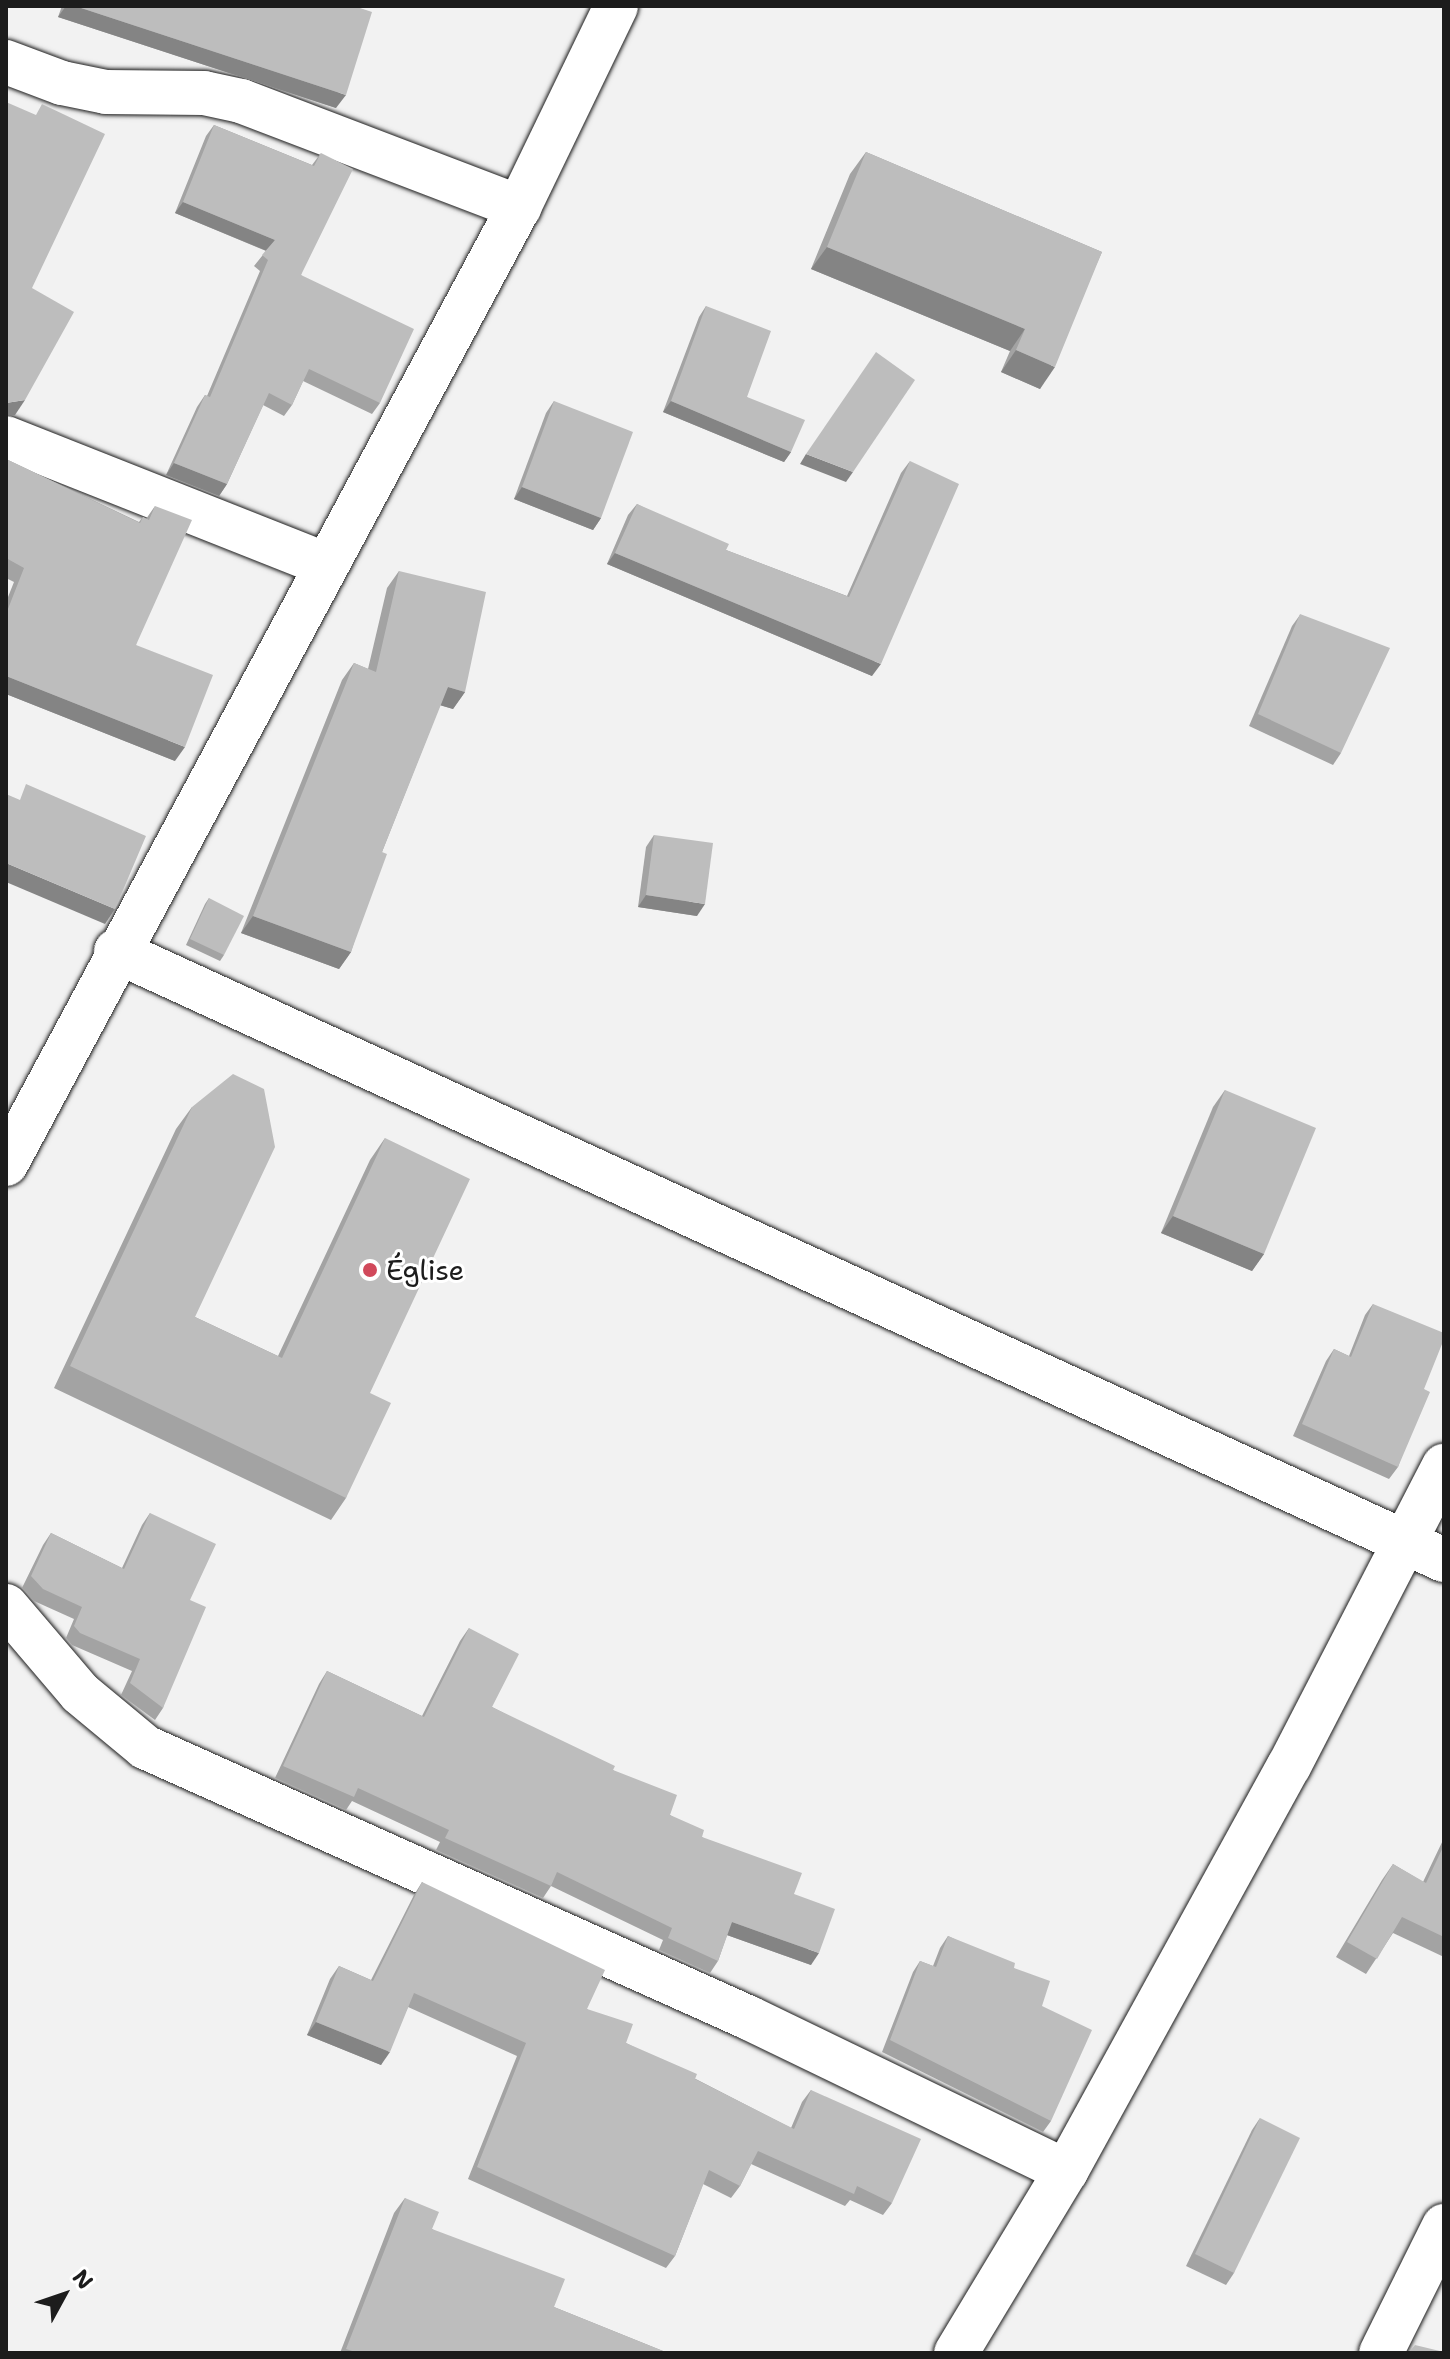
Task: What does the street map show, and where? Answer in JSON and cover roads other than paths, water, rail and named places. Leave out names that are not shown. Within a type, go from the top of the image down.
[{"type":"street","points":[[6,1164],[116,951],[519,207],[615,6]]},
{"type":"street","points":[[6,62],[62,83],[106,92],[204,93],[241,101],[519,207]]},
{"type":"street","points":[[6,438],[326,565]]},
{"type":"street","points":[[116,951],[1444,1560]]},
{"type":"street","points":[[956,2353],[1066,2171],[1444,1466]]},
{"type":"street","points":[[6,1606],[80,1693],[145,1747],[749,2018],[1066,2171]]},
{"type":"street","points":[[1381,2353],[1444,2226]]},
{"type":"place","name":"Église","points":[[370,1270]]}]
